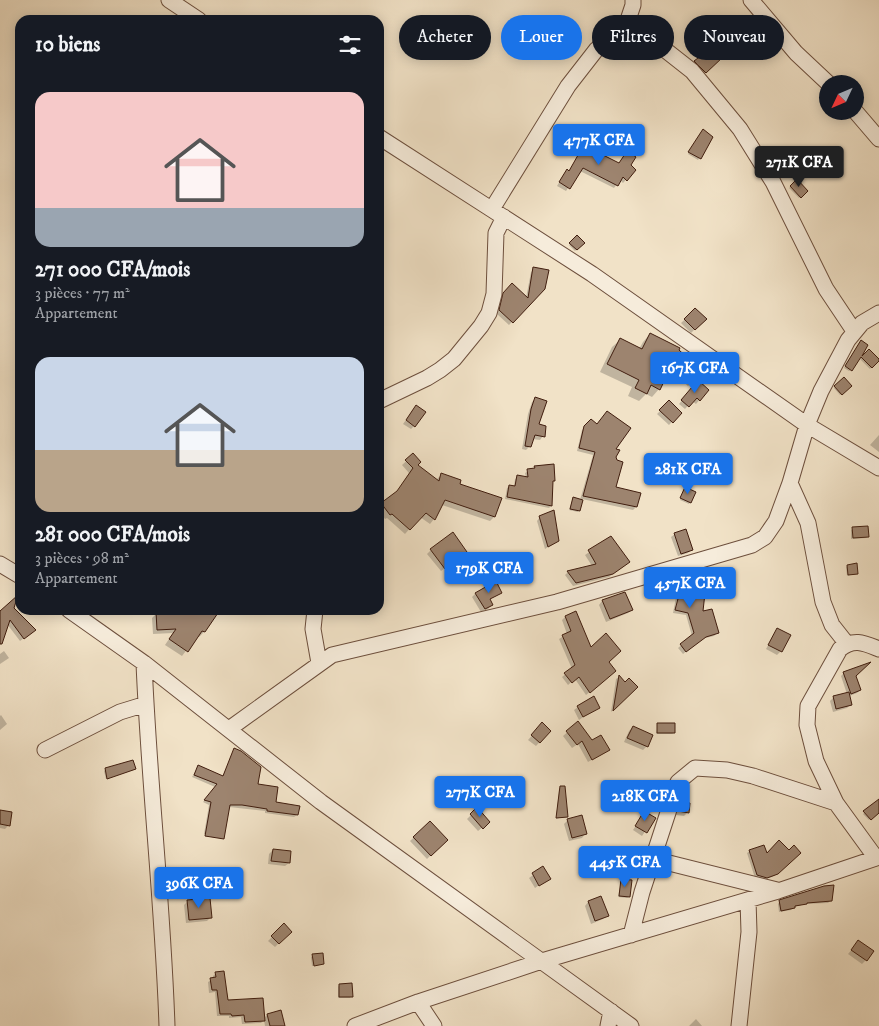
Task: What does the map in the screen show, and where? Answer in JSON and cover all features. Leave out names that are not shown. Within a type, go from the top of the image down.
[{"type":"street","points":[[169,0],[192,15]]},
{"type":"street","points":[[630,15],[633,0]]},
{"type":"street","points":[[751,0],[796,53],[819,75]]},
{"type":"street","points":[[384,398],[440,370],[454,359],[482,326],[489,313],[494,294],[498,213],[568,86],[592,55]]},
{"type":"street","points":[[674,57],[692,72],[740,129],[772,182],[826,289],[854,331]]},
{"type":"street","points":[[863,120],[879,139]]},
{"type":"street","points":[[384,140],[592,274],[808,425],[879,468]]},
{"type":"street","points":[[229,729],[332,655],[557,602],[752,545],[765,537],[776,521],[808,425],[822,391],[854,331],[862,323],[879,313]]},
{"type":"street","points":[[790,483],[808,523],[823,602],[832,625],[847,644]]},
{"type":"street","points":[[0,564],[15,573]]},
{"type":"street","points":[[76,615],[144,663],[320,802],[631,1026]]},
{"type":"street","points":[[314,615],[313,629],[319,663]]},
{"type":"street","points":[[356,1026],[418,1002],[542,961],[778,891],[878,858],[836,803],[816,761],[807,725],[808,706],[840,649],[847,644],[861,642],[879,650]]},
{"type":"street","points":[[144,663],[165,966],[167,1026]]},
{"type":"street","points":[[45,750],[120,712],[146,704]]},
{"type":"street","points":[[630,935],[678,782],[695,768],[727,770],[753,776],[836,803]]},
{"type":"street","points":[[653,859],[778,891]]},
{"type":"street","points":[[738,1026],[749,940],[748,900]]},
{"type":"street","points":[[418,1002],[434,1026]]},
{"type":"street","points":[[608,1026],[611,1010]]},
{"type":"building","points":[[695,60],[720,60],[706,73],[694,61]]},
{"type":"building","points":[[703,129],[713,137],[701,159],[688,152]]},
{"type":"building","points":[[586,141],[601,150],[599,153],[619,163],[627,151],[636,157],[631,165],[636,170],[627,181],[623,177],[618,186],[583,168],[570,189],[559,182],[567,169],[569,171]]},
{"type":"building","points":[[797,179],[808,191],[801,198],[790,186]]},
{"type":"building","points":[[577,235],[585,243],[577,250],[569,243]]},
{"type":"building","points":[[533,267],[549,270],[545,289],[513,323],[499,310],[503,293],[512,283],[528,298]]},
{"type":"building","points":[[695,308],[707,319],[695,330],[684,319]]},
{"type":"building","points":[[650,333],[680,348],[679,350],[703,372],[696,380],[674,360],[660,390],[651,385],[647,394],[635,388],[639,380],[607,364],[620,338],[642,349]]},
{"type":"building","points":[[861,340],[868,345],[862,356],[869,349],[879,361],[872,368],[861,357],[852,371],[845,366]]},
{"type":"building","points":[[844,377],[852,386],[842,395],[834,386]]},
{"type":"building","points":[[698,380],[709,390],[700,401],[697,398],[689,407],[681,400]]},
{"type":"building","points":[[535,397],[547,401],[539,424],[546,426],[545,437],[535,435],[531,447],[525,446],[531,409]]},
{"type":"building","points":[[669,400],[682,413],[673,423],[659,410]]},
{"type":"building","points":[[416,405],[426,412],[415,427],[406,420]]},
{"type":"building","points":[[607,411],[631,428],[616,449],[620,450],[616,457],[617,460],[623,462],[616,487],[641,493],[637,507],[583,496],[595,452],[579,448],[584,426],[591,419],[597,424]]},
{"type":"building","points":[[413,453],[421,462],[418,465],[439,481],[441,473],[461,480],[460,484],[502,498],[495,517],[445,500],[435,520],[426,513],[410,530],[392,514],[390,515],[384,507],[384,501],[397,491],[413,468],[405,460]]},
{"type":"building","points":[[554,464],[555,481],[553,481],[552,506],[507,497],[509,485],[515,486],[517,475],[528,477],[527,469],[535,468],[534,466]]},
{"type":"building","points":[[685,487],[696,492],[691,503],[680,498]]},
{"type":"building","points":[[573,497],[583,500],[580,511],[570,509]]},
{"type":"building","points":[[554,510],[559,541],[548,547],[539,516]]},
{"type":"building","points":[[868,526],[869,537],[853,538],[852,527]]},
{"type":"building","points":[[686,529],[693,550],[681,554],[674,533]]},
{"type":"building","points":[[453,532],[467,552],[445,569],[430,549]]},
{"type":"building","points":[[611,536],[630,562],[613,574],[576,583],[567,571],[596,564],[588,550]]},
{"type":"building","points":[[857,563],[858,574],[848,575],[847,565]]},
{"type":"building","points":[[671,579],[671,583],[706,584],[703,611],[712,609],[719,633],[706,637],[686,652],[680,644],[694,633],[688,613],[675,610],[679,595],[653,596],[652,584]]},
{"type":"building","points":[[496,581],[502,593],[490,599],[493,605],[485,609],[475,593]]},
{"type":"building","points":[[625,592],[633,610],[610,619],[602,600]]},
{"type":"building","points":[[15,598],[15,615],[21,615],[36,630],[24,639],[10,620],[2,644],[0,644],[0,611]]},
{"type":"building","points":[[576,611],[591,647],[606,633],[621,651],[609,662],[616,671],[590,693],[579,677],[572,683],[564,673],[575,665],[562,635],[571,631],[565,616]]},
{"type":"building","points":[[156,615],[217,615],[205,632],[202,631],[188,652],[169,639],[176,629],[157,630]]},
{"type":"building","points":[[777,628],[791,635],[782,652],[768,645]]},
{"type":"building","points":[[871,662],[856,676],[861,690],[851,694],[843,672]]},
{"type":"building","points":[[619,675],[625,682],[629,678],[638,687],[613,711]]},
{"type":"building","points":[[849,692],[852,705],[836,709],[833,696]]},
{"type":"building","points":[[594,696],[600,708],[583,717],[577,706]]},
{"type":"building","points":[[578,721],[592,740],[601,735],[610,750],[592,760],[582,741],[577,745],[566,731]]},
{"type":"building","points":[[542,722],[551,731],[540,743],[531,735]]},
{"type":"building","points":[[657,723],[675,723],[675,733],[657,733]]},
{"type":"building","points":[[633,726],[653,735],[648,747],[627,738]]},
{"type":"building","points":[[234,748],[241,751],[261,767],[258,784],[278,787],[276,802],[300,806],[298,815],[267,811],[267,809],[242,805],[230,805],[224,839],[205,836],[211,802],[204,800],[217,784],[194,775],[198,765],[223,776]]},
{"type":"building","points":[[133,760],[136,769],[107,779],[105,768]]},
{"type":"building","points":[[560,786],[565,786],[568,817],[556,818]]},
{"type":"building","points":[[879,799],[879,813],[871,820],[863,811]]},
{"type":"building","points":[[681,802],[690,803],[689,813],[678,811]]},
{"type":"building","points":[[477,807],[490,822],[483,829],[470,814]]},
{"type":"building","points":[[0,810],[12,812],[10,826],[0,824]]},
{"type":"building","points":[[644,811],[656,818],[647,833],[635,826]]},
{"type":"building","points":[[582,815],[587,834],[572,838],[567,819]]},
{"type":"building","points":[[430,821],[448,840],[431,856],[413,837]]},
{"type":"building","points":[[779,840],[789,850],[794,845],[801,853],[778,874],[767,878],[757,875],[749,850],[764,845],[767,853]]},
{"type":"building","points":[[273,849],[291,851],[290,863],[271,861]]},
{"type":"building","points":[[543,866],[551,879],[539,886],[532,873]]},
{"type":"building","points":[[621,879],[632,880],[630,897],[619,896]]},
{"type":"building","points":[[834,885],[832,901],[807,903],[781,911],[779,900],[824,886]]},
{"type":"building","points":[[601,896],[609,916],[595,921],[588,901]]},
{"type":"building","points":[[210,898],[212,918],[189,920],[187,900]]},
{"type":"building","points":[[284,923],[292,932],[279,944],[271,936]]},
{"type":"building","points":[[858,940],[874,951],[867,961],[851,950]]},
{"type":"building","points":[[323,953],[324,964],[314,966],[312,954]]},
{"type":"building","points":[[224,971],[228,1000],[263,998],[265,1021],[245,1022],[244,1015],[220,1014],[217,990],[212,990],[210,978],[216,977],[215,972]]},
{"type":"building","points":[[352,983],[353,997],[339,997],[339,984]]},
{"type":"building","points":[[281,1010],[285,1026],[270,1026],[267,1014]]}]
